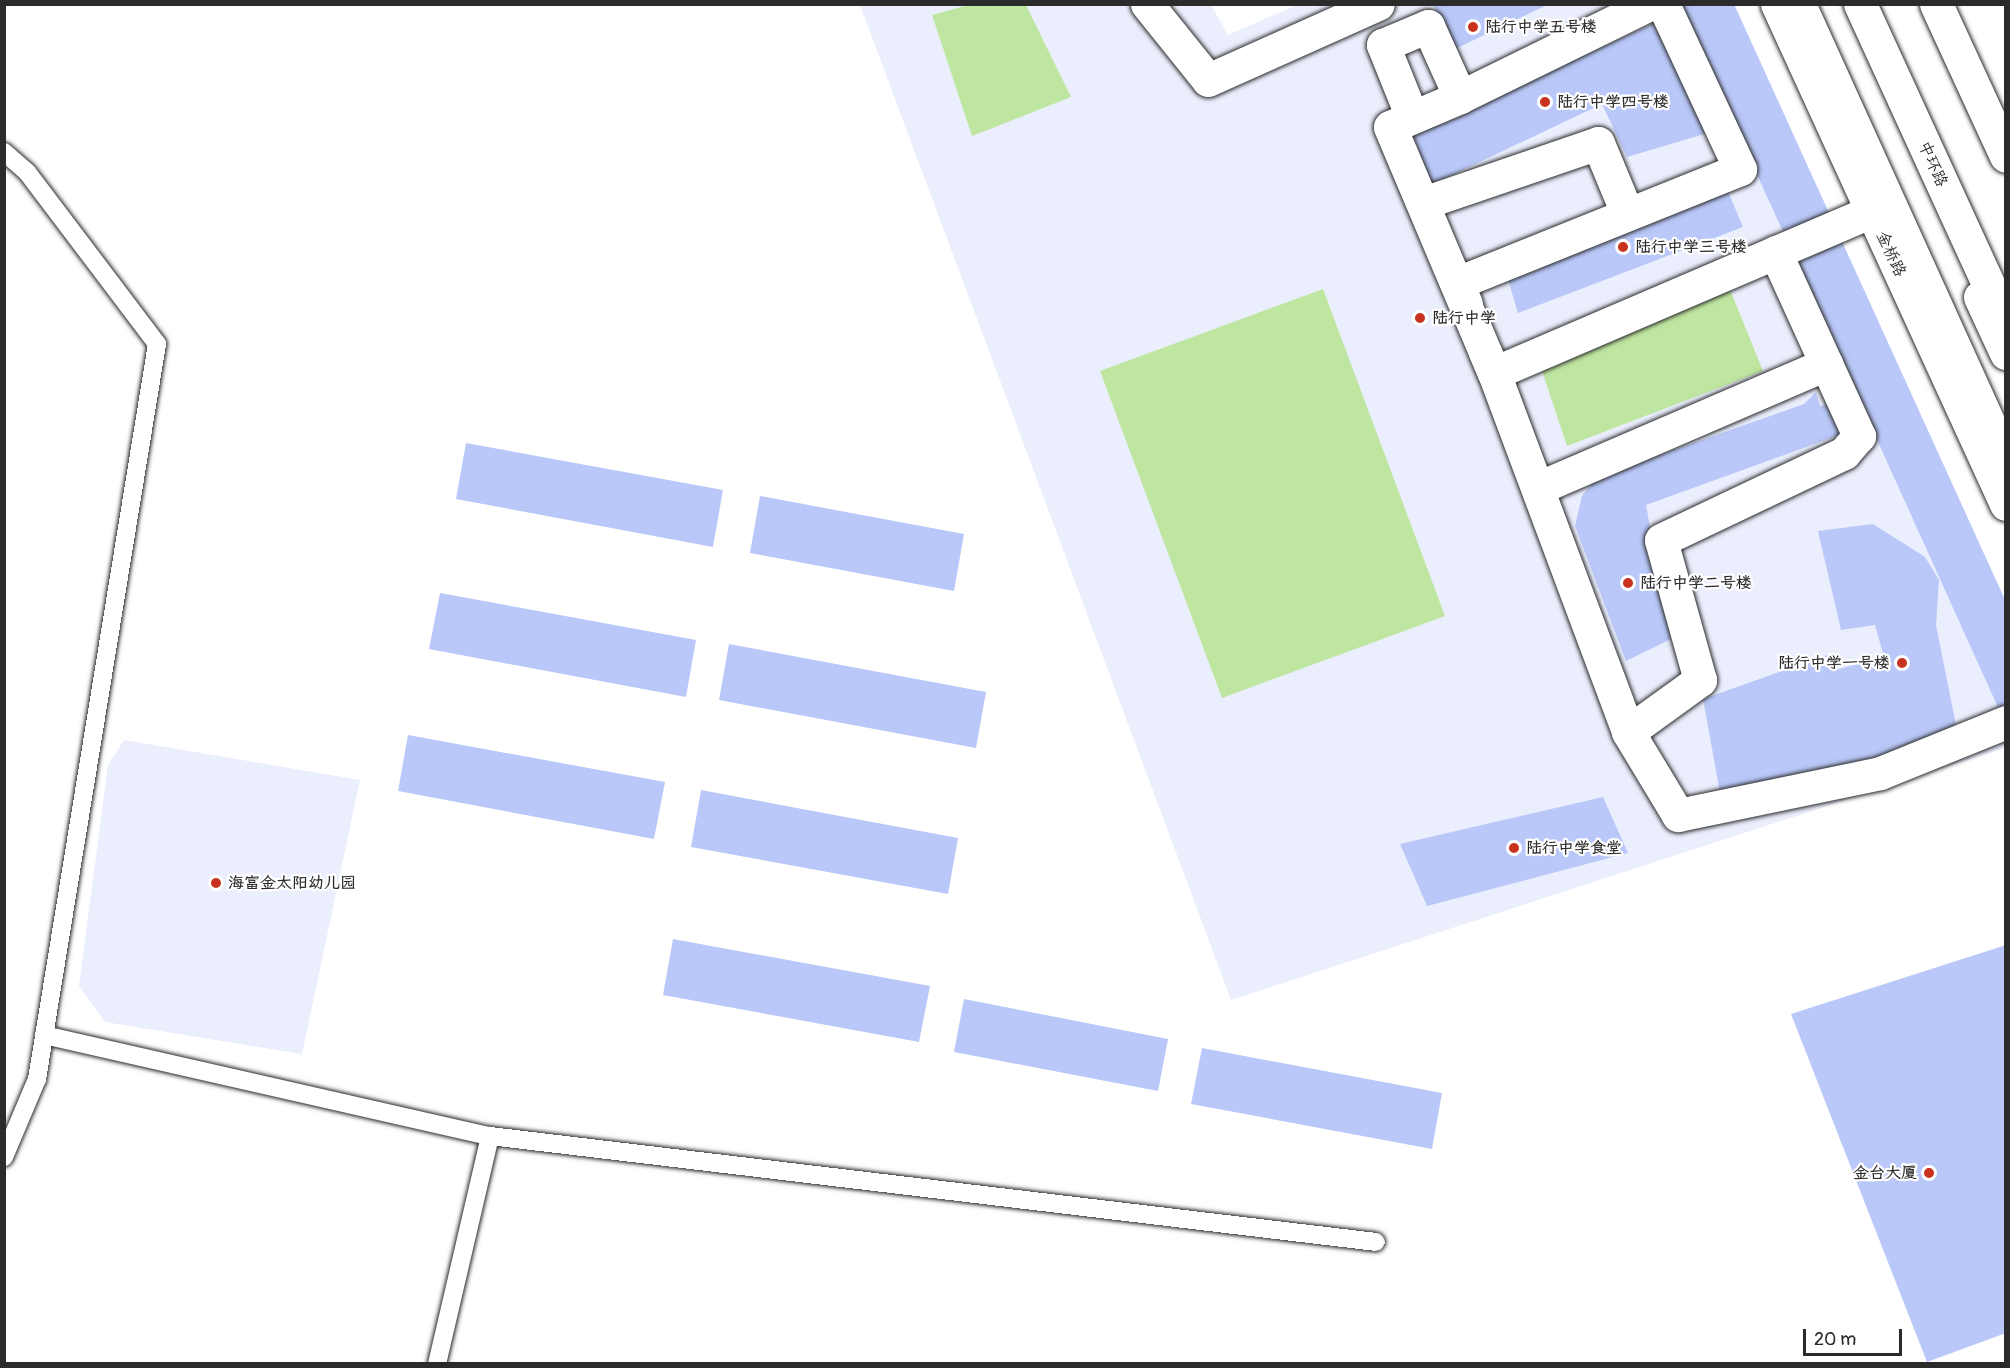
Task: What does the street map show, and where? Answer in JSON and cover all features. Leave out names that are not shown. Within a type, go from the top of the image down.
[{"type":"main road","points":[[1147,4],[1208,80],[1378,4]]},
{"type":"main road","points":[[1650,4],[1461,97],[1390,127],[1494,373],[1628,732],[1678,815],[1880,773],[2006,722]]},
{"type":"main road","points":[[1457,283],[1740,169],[1663,4]]},
{"type":"main road","name":"金桥路","points":[[1777,4],[2006,504]]},
{"type":"main road","points":[[1799,4],[2006,461]]},
{"type":"main road","points":[[1843,4],[2006,353]]},
{"type":"main road","name":"中环路","points":[[1860,4],[2006,323]]},
{"type":"main road","points":[[1937,4],[2006,154]]},
{"type":"main road","points":[[1412,117],[1383,45],[1428,26],[1461,97]]},
{"type":"main road","points":[[1423,203],[1598,143],[1627,213]]},
{"type":"main road","points":[[1494,373],[1872,211]]},
{"type":"main road","points":[[1628,732],[1700,680],[1661,540],[1844,453],[1859,436],[1775,252]]},
{"type":"main road","points":[[1538,488],[1827,364]]},
{"type":"lane","points":[[4,152],[27,172],[157,344],[37,1079],[4,1157]]},
{"type":"lane","points":[[44,1035],[490,1136],[1376,1242]]},
{"type":"lane","points":[[437,1364],[490,1136]]},
{"type":"shaded area","name":"陆行中学","points":[[860,5],[1211,5],[1228,35],[1297,5],[1703,5],[2005,601],[2005,748],[1231,1000]]},
{"type":"shaded area","name":"海富金太阳幼儿园","points":[[124,740],[360,780],[302,1054],[105,1022],[79,986],[108,765]]},
{"type":"green space","points":[[972,4],[1026,5],[1071,97],[972,136],[932,15]]},
{"type":"green space","points":[[1729,287],[1763,371],[1567,446],[1539,362]]},
{"type":"green space","points":[[1323,289],[1445,616],[1222,698],[1100,371]]},
{"type":"building","name":"陆行中学五号楼","points":[[1433,4],[1549,4],[1455,49]]},
{"type":"building","points":[[1680,4],[1734,4],[2006,602],[2006,725]]},
{"type":"building","name":"陆行中学四号楼","points":[[1659,21],[1675,69],[1711,132],[1627,157],[1602,104],[1431,185],[1413,135]]},
{"type":"building","name":"陆行中学三号楼","points":[[1724,182],[1743,227],[1518,313],[1504,266]]},
{"type":"building","name":"陆行中学二号楼","points":[[1816,392],[1820,406],[1840,400],[1845,433],[1646,505],[1671,639],[1626,661],[1575,526],[1582,496],[1597,477],[1804,404]]},
{"type":"building","points":[[466,443],[723,490],[713,547],[456,499]]},
{"type":"building","points":[[760,496],[964,534],[954,591],[750,553]]},
{"type":"building","name":"陆行中学一号楼","points":[[1873,524],[1925,557],[1939,580],[1936,625],[1958,735],[1721,798],[1703,699],[1830,654],[1835,670],[1884,657],[1875,625],[1841,630],[1818,531]]},
{"type":"building","points":[[440,593],[696,640],[686,697],[429,649]]},
{"type":"building","points":[[729,644],[986,692],[976,748],[719,700]]},
{"type":"building","points":[[408,735],[665,782],[654,839],[398,791]]},
{"type":"building","points":[[701,790],[958,838],[948,894],[691,847]]},
{"type":"building","name":"陆行中学食堂","points":[[1603,797],[1628,853],[1427,906],[1400,844]]},
{"type":"building","points":[[673,939],[930,986],[919,1042],[663,995]]},
{"type":"building","name":"金台大厦","points":[[2006,945],[2006,1333],[1927,1362],[1791,1014]]},
{"type":"building","points":[[964,999],[1168,1039],[1158,1091],[954,1052]]},
{"type":"building","points":[[1202,1048],[1442,1093],[1432,1149],[1191,1104]]},
{"type":"place","name":"陆行中学五号楼","points":[[1473,27]]},
{"type":"place","name":"陆行中学四号楼","points":[[1545,102]]},
{"type":"place","name":"陆行中学三号楼","points":[[1623,247]]},
{"type":"place","name":"陆行中学","points":[[1420,318]]},
{"type":"place","name":"陆行中学二号楼","points":[[1628,583]]},
{"type":"place","name":"陆行中学一号楼","points":[[1902,663]]},
{"type":"place","name":"陆行中学食堂","points":[[1514,848]]},
{"type":"place","name":"海富金太阳幼儿园","points":[[216,883]]},
{"type":"place","name":"金台大厦","points":[[1929,1173]]}]
